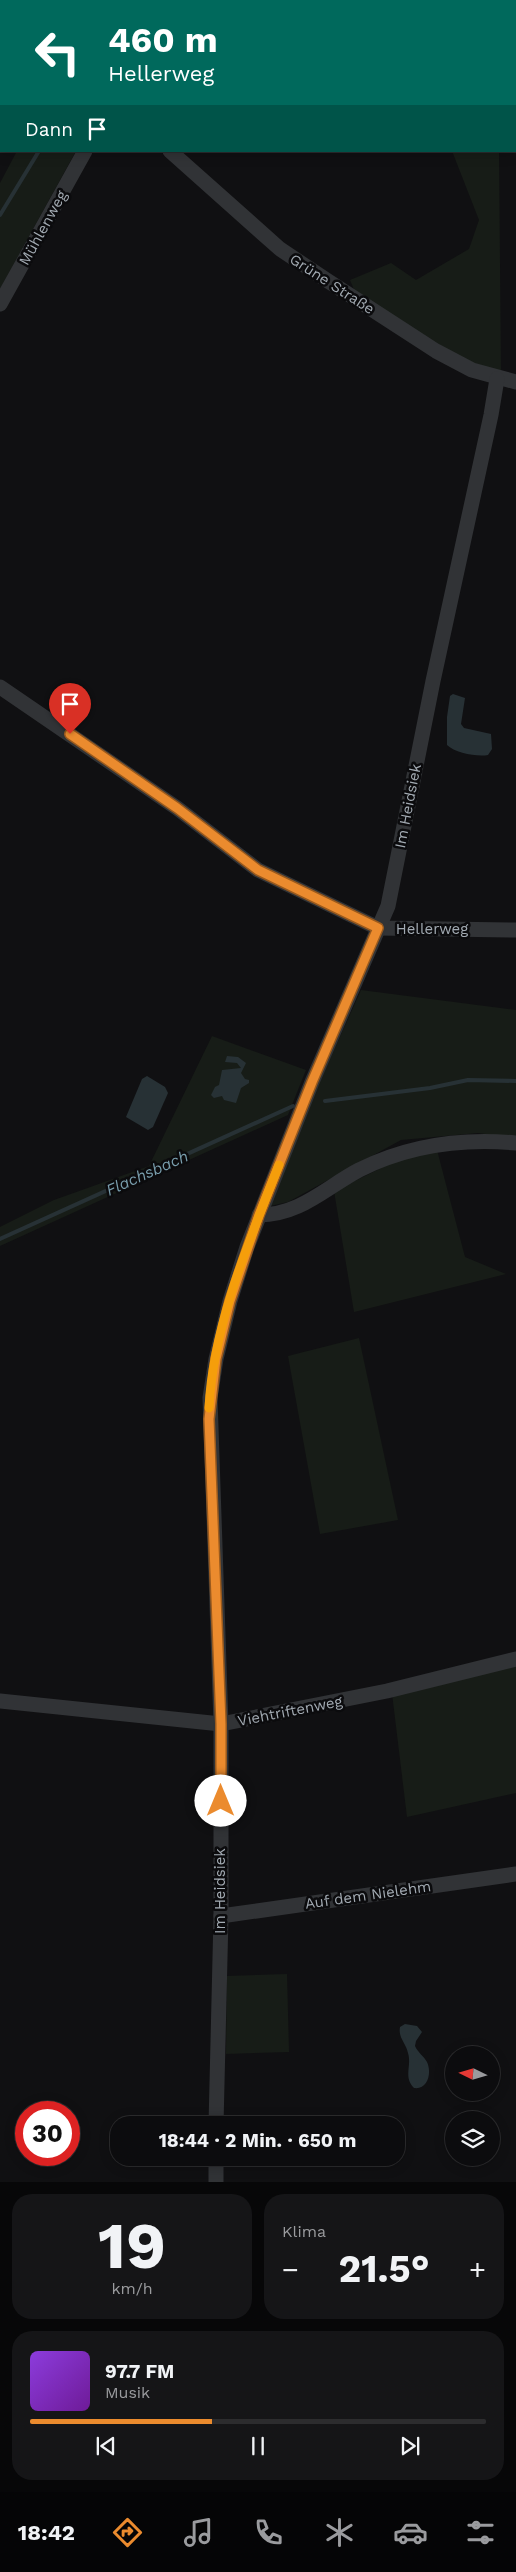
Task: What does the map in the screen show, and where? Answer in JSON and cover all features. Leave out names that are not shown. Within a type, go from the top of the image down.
[{"type":"street","name":"Mühlenweg","points":[[0,304],[84,152]]},
{"type":"street","name":"Grüne Straße","points":[[171,152],[280,249],[436,350],[472,370],[497,379],[516,382]]},
{"type":"street","name":"Im Heidsiek","points":[[216,2116],[221,1916],[221,1724],[210,1398],[216,1359],[230,1301],[259,1215],[312,1082],[388,906],[435,671],[492,415],[497,379]]},
{"type":"street","name":"Hellerweg","points":[[0,687],[177,808],[258,870],[378,928],[516,930]]},
{"type":"street","points":[[259,1215],[278,1215],[298,1207],[358,1171],[388,1156],[408,1150],[434,1144],[480,1140],[516,1143]]},
{"type":"street","name":"Viehtriftenweg","points":[[0,1701],[221,1724],[358,1697],[516,1659]]},
{"type":"street","name":"Auf dem Nielehm","points":[[221,1916],[516,1874]]},
{"type":"street","points":[[216,2166],[216,2182]]},
{"type":"shaded area","points":[[16,152],[75,152],[0,289],[0,183]]},
{"type":"shaded area","points":[[452,152],[499,152],[501,375],[474,366],[355,292],[350,280],[391,263],[416,280],[469,249],[479,220]]},
{"type":"shaded area","points":[[453,694],[465,698],[461,724],[464,728],[491,734],[492,749],[488,755],[466,754],[447,745],[447,717],[450,696]]},
{"type":"shaded area","points":[[361,990],[516,1010],[516,1138],[478,1133],[401,1140],[288,1202],[270,1206],[296,1134]]},
{"type":"shaded area","points":[[212,1036],[306,1070],[288,1115],[0,1246],[0,1227],[54,1200],[149,1166]]},
{"type":"shaded area","points":[[227,1056],[238,1057],[246,1063],[241,1073],[245,1079],[249,1080],[249,1083],[241,1088],[236,1103],[224,1100],[222,1096],[214,1098],[211,1095],[215,1087],[219,1085],[222,1070],[241,1068],[237,1063],[225,1062]]},
{"type":"shaded area","points":[[147,1076],[165,1087],[168,1093],[153,1127],[148,1130],[126,1117],[142,1079]]},
{"type":"shaded area","points":[[437,1150],[465,1257],[506,1274],[354,1312],[334,1191],[410,1154]]},
{"type":"shaded area","points":[[359,1338],[398,1520],[320,1534],[288,1356]]},
{"type":"shaded area","points":[[516,1664],[516,1793],[407,1817],[392,1693]]},
{"type":"shaded area","points":[[287,1974],[289,2052],[226,2054],[227,1976]]},
{"type":"shaded area","points":[[405,2024],[417,2026],[422,2032],[415,2046],[427,2062],[429,2076],[426,2084],[419,2088],[414,2088],[408,2076],[409,2058],[400,2031],[400,2027]]},
{"type":"waterway","points":[[0,215],[38,152]]},
{"type":"waterway","name":"Flachsbach","points":[[325,1101],[430,1088],[468,1080],[516,1081]]},
{"type":"waterway","name":"Flachsbach","points":[[0,1239],[293,1106]]},
{"type":"slow traffic","points":[[209,1408],[216,1359],[230,1301],[247,1247],[279,1165]]},
{"type":"route","points":[[70,734],[177,808],[258,870],[378,928],[312,1082],[259,1215],[230,1301],[216,1359],[209,1419],[221,1724],[221,1801]]}]
